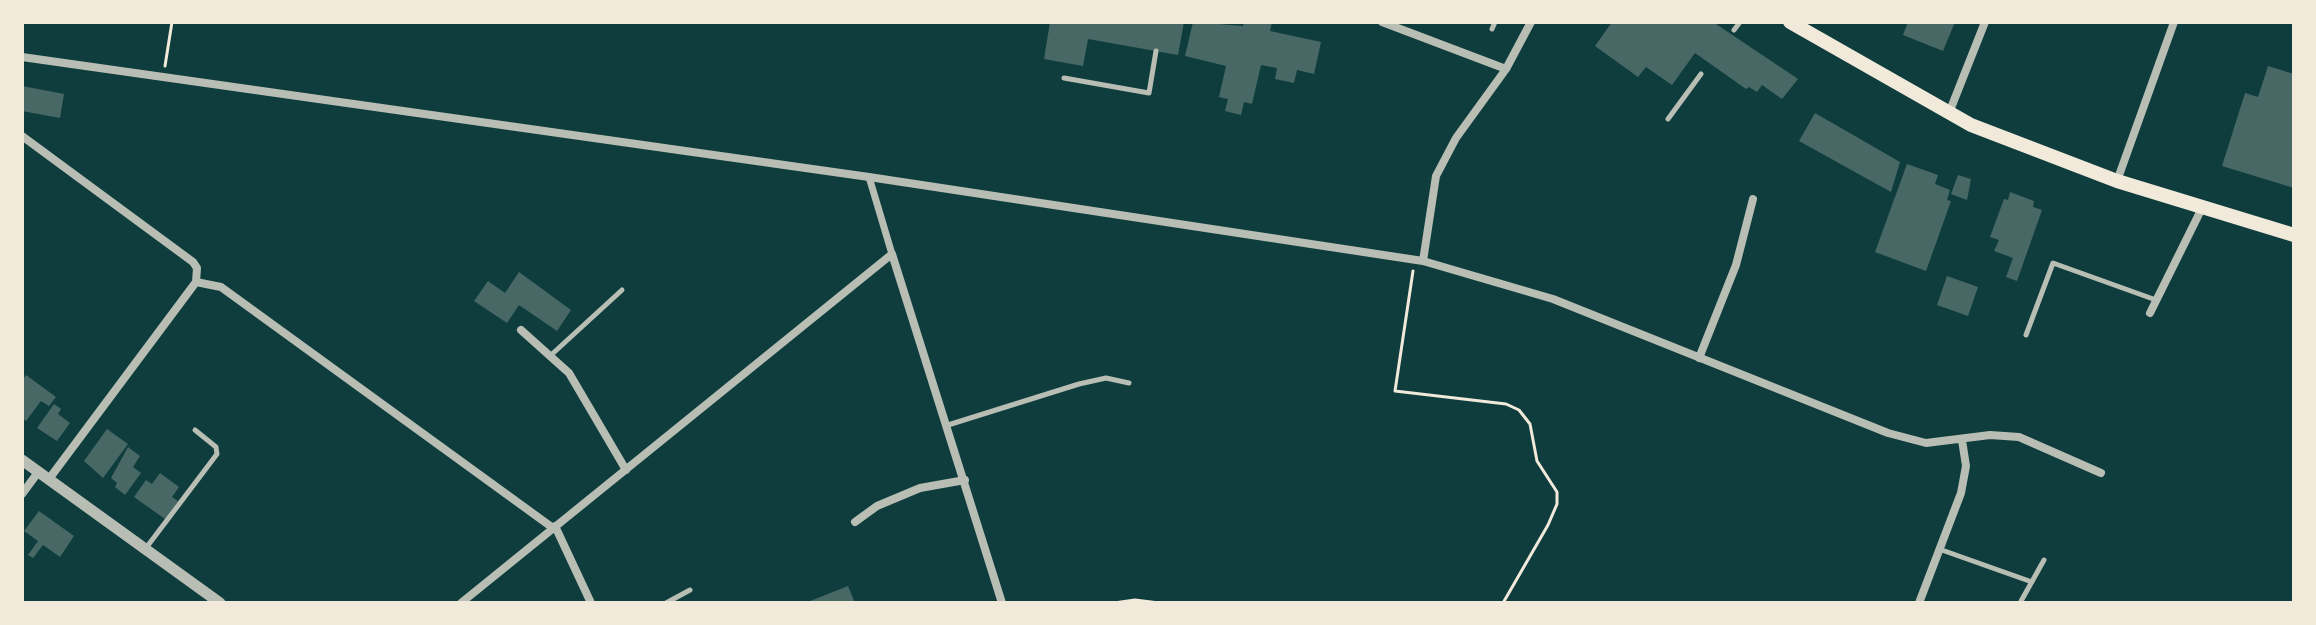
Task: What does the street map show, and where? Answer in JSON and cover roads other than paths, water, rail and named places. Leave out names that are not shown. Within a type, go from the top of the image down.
[{"type":"main road","points":[[1790,22],[1813,28],[1949,114],[2117,181],[2294,235]]},
{"type":"street","points":[[1382,22],[1506,69]]},
{"type":"street","points":[[1419,260],[1436,176],[1456,138],[1506,69],[1531,22]]},
{"type":"street","points":[[1949,114],[1985,22]]},
{"type":"street","points":[[2117,181],[2174,22]]},
{"type":"street","points":[[22,57],[869,177],[1419,260],[1553,299],[1888,433],[1926,443],[1990,435],[2019,437],[2101,473]]},
{"type":"street","points":[[22,136],[197,268],[196,282],[49,479]]},
{"type":"street","points":[[869,177],[1002,603]]},
{"type":"street","points":[[1699,358],[1736,265],[1753,199]]},
{"type":"street","points":[[2150,313],[2202,208]]},
{"type":"street","points":[[461,603],[892,254]]},
{"type":"street","points":[[196,282],[221,287],[554,527],[591,603]]},
{"type":"street","points":[[521,330],[569,373],[626,470]]},
{"type":"street","points":[[1919,603],[1961,493],[1966,466],[1962,440]]},
{"type":"street","points":[[22,460],[220,603]]},
{"type":"street","points":[[22,494],[39,471]]},
{"type":"street","points":[[855,522],[877,506],[920,488],[965,480]]},
{"type":"lane","points":[[1492,29],[1495,22]]},
{"type":"lane","points":[[1734,30],[1740,22]]},
{"type":"lane","points":[[1064,78],[1149,93],[1156,51]]},
{"type":"lane","points":[[1668,119],[1701,74]]},
{"type":"lane","points":[[2026,335],[2053,263],[2156,300]]},
{"type":"lane","points":[[550,356],[622,290]]},
{"type":"lane","points":[[948,425],[1079,384],[1106,378],[1129,383]]},
{"type":"lane","points":[[146,548],[217,454],[216,447],[195,430]]},
{"type":"lane","points":[[1939,549],[2032,582]]},
{"type":"lane","points":[[2020,603],[2044,560]]},
{"type":"lane","points":[[666,603],[690,590]]}]
